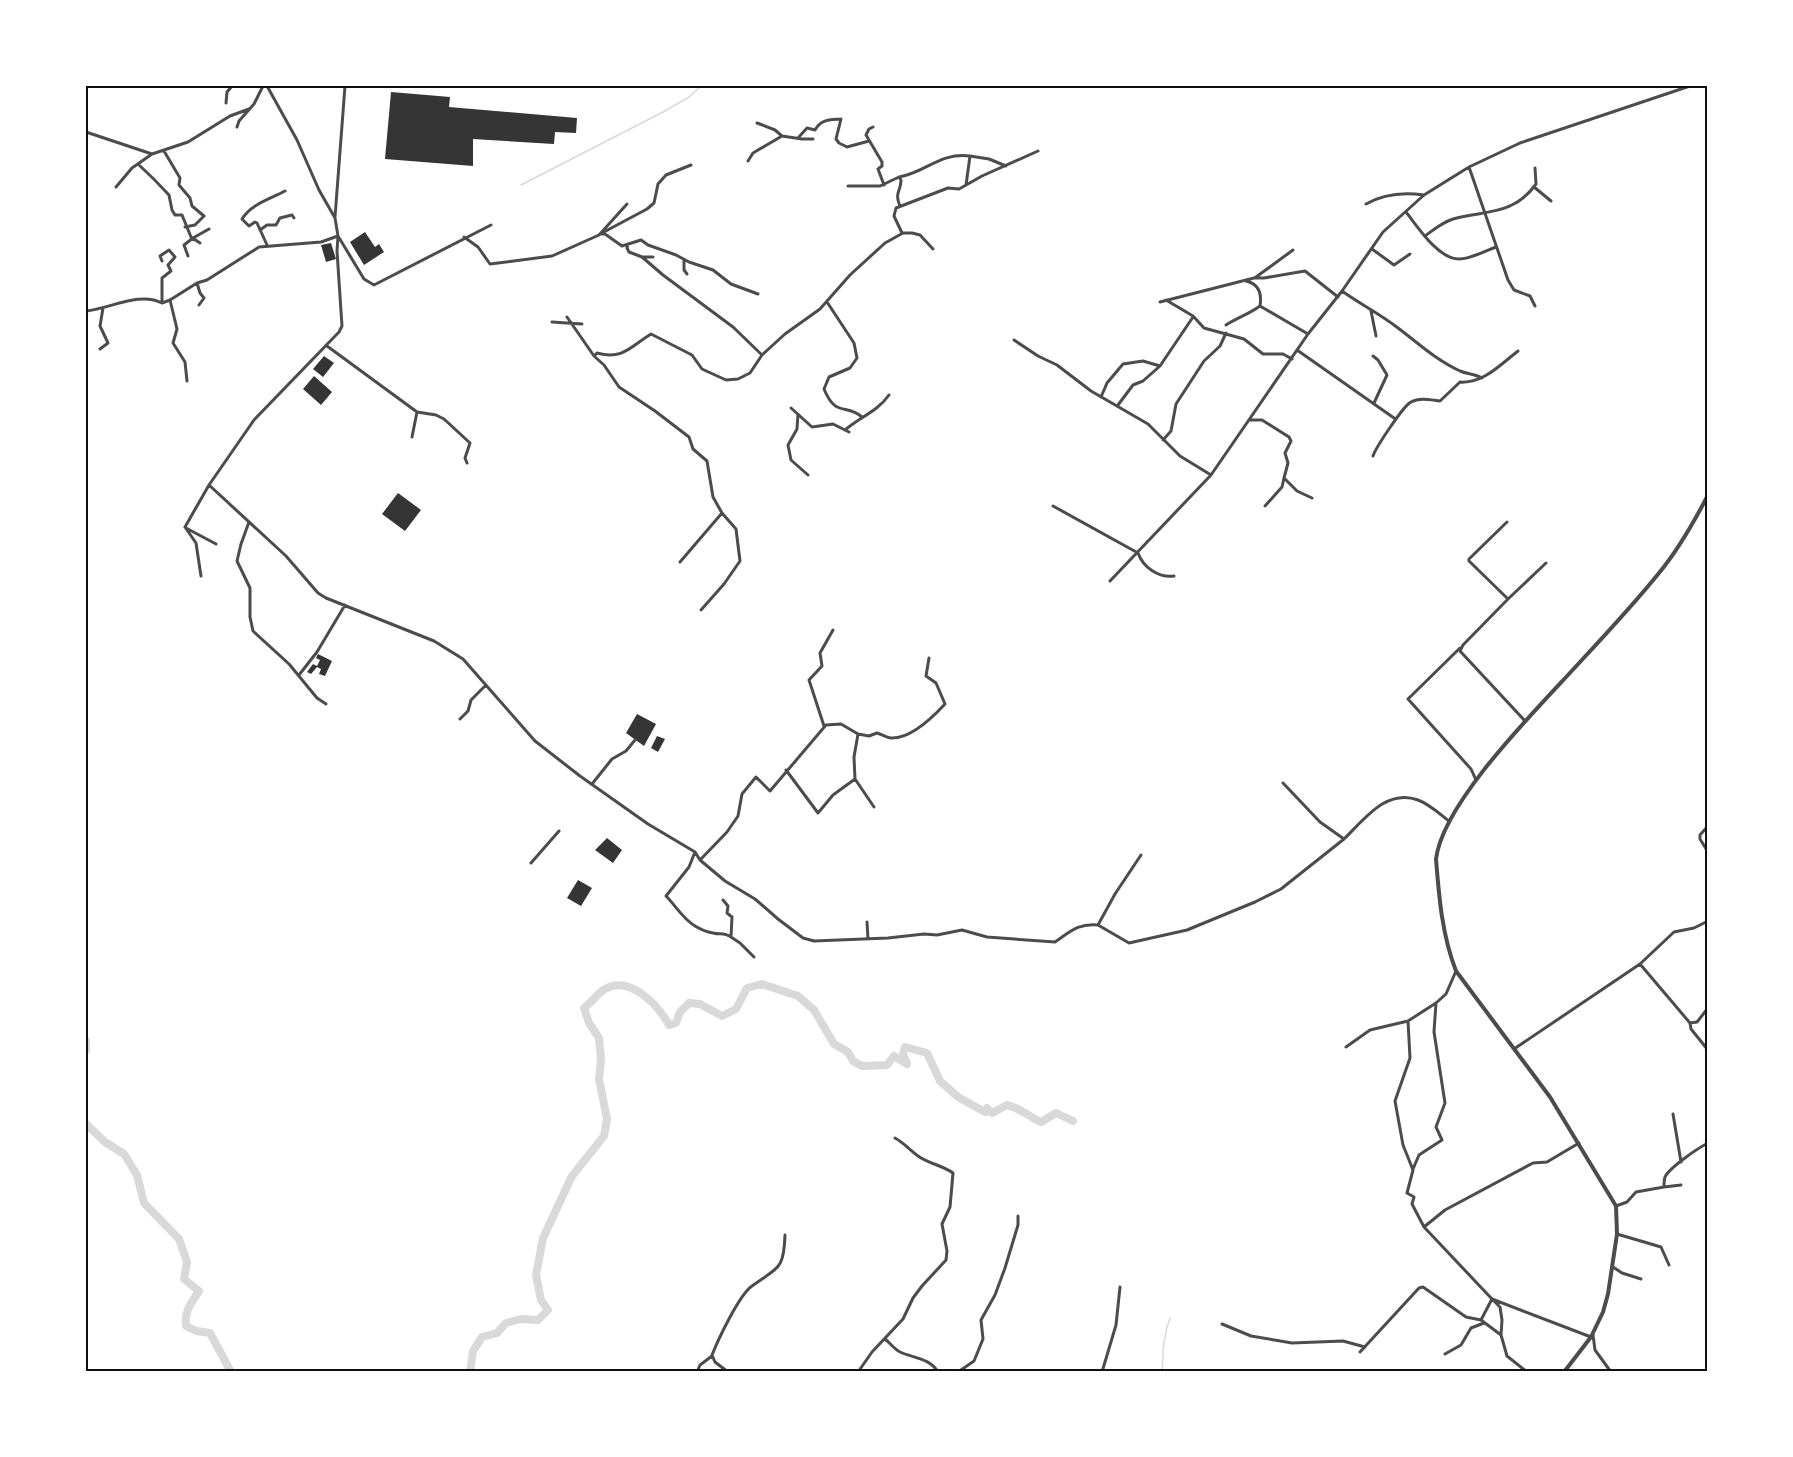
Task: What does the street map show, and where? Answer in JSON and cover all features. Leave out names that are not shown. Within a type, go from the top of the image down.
[{"type":"street","points":[[226,103],[226,92],[232,86]]},
{"type":"street","points":[[237,127],[265,86]]},
{"type":"street","points":[[265,86],[335,218]]},
{"type":"street","points":[[185,527],[209,485],[254,420],[327,346],[342,326],[338,236],[335,218],[345,86]]},
{"type":"street","points":[[1110,581],[1211,475],[1308,334],[1338,297],[1383,232],[1424,195],[1469,167],[1520,143],[1690,86]]},
{"type":"street","points":[[116,187],[132,168],[152,154],[188,142],[231,116],[249,109]]},
{"type":"street","points":[[798,138],[807,128],[815,130],[823,121],[841,119],[836,139],[839,143],[847,147],[869,141]]},
{"type":"street","points":[[757,123],[775,130],[782,136],[813,139]]},
{"type":"street","points":[[873,127],[867,133],[869,141],[882,162],[882,166],[878,169],[884,184]]},
{"type":"street","points":[[86,132],[152,154]]},
{"type":"street","points":[[748,161],[753,153],[782,136]]},
{"type":"street","points":[[164,151],[180,178],[179,185],[190,198],[192,206],[204,216],[195,225],[185,227]]},
{"type":"street","points":[[903,233],[894,216],[896,208],[948,189],[959,189],[1038,151]]},
{"type":"street","points":[[848,186],[884,184],[938,159],[958,154],[989,159],[1006,166]]},
{"type":"street","points":[[966,185],[970,156]]},
{"type":"street","points":[[138,164],[170,195],[175,215],[182,215],[185,227],[200,243]]},
{"type":"street","points":[[465,237],[478,247],[490,264],[552,256],[599,235],[647,209],[654,203],[658,184],[666,175],[691,165]]},
{"type":"street","points":[[1469,167],[1508,280],[1514,290],[1527,293],[1535,306]]},
{"type":"street","points":[[1425,236],[1450,219],[1501,211],[1516,204],[1534,187],[1535,168]]},
{"type":"street","points":[[899,177],[901,186],[897,192],[897,199],[900,206]]},
{"type":"street","points":[[1534,187],[1551,201]]},
{"type":"street","points":[[267,245],[255,222],[249,226],[242,219],[243,216],[252,207],[285,191]]},
{"type":"street","points":[[1366,204],[1380,196],[1424,195]]},
{"type":"street","points":[[599,235],[627,204]]},
{"type":"street","points":[[1406,212],[1440,251],[1454,258],[1462,259],[1496,247]]},
{"type":"street","points":[[260,230],[267,225],[276,225],[279,218],[283,216],[292,215],[294,218]]},
{"type":"street","points":[[338,236],[364,279],[374,285],[491,225]]},
{"type":"street","points":[[188,256],[184,245],[209,230]]},
{"type":"street","points":[[594,356],[597,353],[618,356],[651,334],[692,355],[702,369],[726,380],[738,379],[750,373],[762,355],[785,334],[820,309],[850,275],[877,250],[903,233],[912,232],[920,235],[933,249]]},
{"type":"street","points":[[599,235],[605,234],[622,246],[641,240],[648,245],[654,245],[684,260],[713,270],[732,284],[758,294]]},
{"type":"street","points":[[162,303],[197,283],[207,280],[246,254],[267,245],[321,242],[338,236]]},
{"type":"street","points":[[628,244],[629,252],[642,257],[733,327],[762,355]]},
{"type":"street","points":[[1372,249],[1394,265],[1410,254]]},
{"type":"street","points":[[162,261],[160,256],[169,250],[175,257],[168,265],[171,271],[162,278],[162,303]]},
{"type":"street","points":[[1160,302],[1254,278],[1293,250]]},
{"type":"street","points":[[642,257],[653,257]]},
{"type":"street","points":[[684,260],[684,270],[687,274]]},
{"type":"street","points":[[1254,278],[1305,271],[1338,297]]},
{"type":"street","points":[[1226,325],[1245,317],[1260,306],[1261,297],[1258,288],[1254,283],[1246,281]]},
{"type":"street","points":[[197,283],[204,297],[199,305]]},
{"type":"street","points":[[1342,291],[1449,365],[1482,378]]},
{"type":"street","points":[[86,311],[154,298],[162,303]]},
{"type":"street","points":[[170,300],[177,329],[173,343],[185,362],[187,381]]},
{"type":"street","points":[[1166,300],[1193,316],[1204,328],[1215,333],[1226,333],[1244,339],[1263,354],[1283,354],[1292,359]]},
{"type":"street","points":[[827,302],[854,344],[856,358],[850,368],[829,377],[824,389],[827,397],[837,408],[854,411],[862,417]]},
{"type":"street","points":[[1260,306],[1308,334]]},
{"type":"street","points":[[100,349],[108,343],[100,326],[103,308]]},
{"type":"street","points":[[1371,311],[1376,336]]},
{"type":"street","points":[[1118,405],[1133,385],[1143,381],[1160,366],[1193,316]]},
{"type":"street","points":[[567,317],[619,387],[688,437],[693,449],[707,461],[712,497],[736,529],[740,561],[724,584],[701,610]]},
{"type":"street","points":[[552,322],[582,324]]},
{"type":"street","points":[[1163,440],[1171,431],[1176,404],[1204,361],[1220,346],[1226,333]]},
{"type":"street","points":[[1014,340],[1057,365],[1101,397],[1148,424],[1180,456],[1211,475]]},
{"type":"street","points":[[327,346],[417,412],[436,415],[444,419],[470,443],[465,458],[467,463]]},
{"type":"street","points":[[1298,350],[1395,418]]},
{"type":"street","points":[[1373,456],[1375,449],[1394,424],[1395,418],[1410,402],[1426,399],[1440,401],[1460,382],[1468,383],[1482,378],[1518,351]]},
{"type":"street","points":[[1373,356],[1387,375],[1374,404]]},
{"type":"street","points":[[1101,397],[1107,383],[1124,364],[1143,361],[1160,366]]},
{"type":"street","points":[[791,408],[812,427],[833,424],[847,431],[862,417],[882,405],[889,395]]},
{"type":"street","points":[[412,437],[417,412]]},
{"type":"street","points":[[798,414],[797,429],[788,445],[791,460],[808,475]]},
{"type":"street","points":[[1250,420],[1262,420],[1289,437],[1291,441],[1285,453],[1288,463],[1282,487],[1265,506]]},
{"type":"street","points":[[1284,478],[1297,490],[1312,498]]},
{"type":"street","points":[[209,485],[286,556],[318,592],[326,598],[434,641],[463,659],[535,741],[648,824],[695,852],[700,860],[725,881],[755,899],[803,938],[814,941],[937,935],[963,930],[987,937],[1055,942],[1078,926],[1098,925],[1129,944],[1187,930],[1232,913],[1281,889],[1344,839],[1377,807],[1393,798],[1418,799],[1449,821]]},
{"type":"street","points":[[1564,1371],[1592,1335],[1607,1298],[1617,1234],[1616,1206],[1550,1096],[1456,971],[1443,925],[1437,851],[1449,821],[1476,780],[1526,720],[1661,571],[1684,537],[1707,495]]},
{"type":"street","points":[[1053,506],[1138,553],[1141,561],[1153,572],[1167,577],[1174,576]]},
{"type":"street","points":[[680,562],[722,513]]},
{"type":"street","points":[[249,522],[237,561],[250,588],[250,617],[253,631],[299,675],[314,696],[326,704]]},
{"type":"street","points":[[1507,522],[1469,561],[1508,599]]},
{"type":"street","points":[[185,527],[216,544]]},
{"type":"street","points":[[185,527],[196,543],[201,576]]},
{"type":"street","points":[[1476,780],[1471,769],[1408,699],[1546,563]]},
{"type":"street","points":[[299,675],[317,652],[345,605]]},
{"type":"street","points":[[824,726],[809,680],[822,666],[820,653],[833,630]]},
{"type":"street","points":[[1461,648],[1460,651],[1526,720]]},
{"type":"street","points":[[700,860],[727,832],[738,816],[741,794],[756,777],[770,791],[824,726],[842,724],[858,734],[869,736],[877,733],[891,738],[929,722],[945,704],[936,682],[926,675],[929,658]]},
{"type":"street","points":[[460,719],[468,711],[471,700],[486,685]]},
{"type":"street","points":[[858,734],[854,758],[855,779],[874,807]]},
{"type":"street","points":[[592,784],[612,759],[626,751],[635,740]]},
{"type":"street","points":[[786,770],[818,813],[833,795],[855,779]]},
{"type":"street","points":[[1283,783],[1320,822],[1344,839]]},
{"type":"street","points":[[1707,826],[1700,838],[1707,852]]},
{"type":"street","points":[[531,863],[559,831]]},
{"type":"street","points":[[695,852],[689,867],[681,874],[666,896],[677,906],[680,914],[695,927],[714,934],[725,933],[741,943],[754,957]]},
{"type":"street","points":[[1098,925],[1141,855]]},
{"type":"street","points":[[723,900],[728,906],[727,913],[732,917],[731,937]]},
{"type":"street","points":[[1514,1049],[1640,964],[1674,932],[1694,928],[1707,921]]},
{"type":"street","points":[[867,922],[868,939]]},
{"type":"street","points":[[1640,964],[1690,1023],[1691,1029],[1707,1050]]},
{"type":"street","points":[[1346,1047],[1370,1030],[1408,1021],[1436,1003],[1446,994],[1456,971]]},
{"type":"street","points":[[1436,1003],[1434,1032],[1445,1104],[1436,1127],[1442,1140],[1419,1155],[1407,1193],[1414,1197],[1412,1204],[1424,1227],[1500,1307],[1501,1335],[1506,1356],[1527,1371]]},
{"type":"street","points":[[1690,1023],[1697,1022],[1707,1008]]},
{"type":"street","points":[[1408,1021],[1410,1058],[1395,1101],[1402,1145],[1413,1170]]},
{"type":"street","points":[[1673,1114],[1681,1162]]},
{"type":"street","points":[[858,1371],[903,1319],[913,1298],[946,1260],[947,1251],[942,1224],[950,1207],[953,1173],[945,1167],[918,1156],[910,1147],[895,1138]]},
{"type":"street","points":[[1424,1227],[1445,1210],[1533,1163],[1547,1162],[1579,1143]]},
{"type":"street","points":[[1664,1187],[1665,1177],[1707,1143]]},
{"type":"street","points":[[1616,1206],[1626,1202],[1636,1192],[1681,1185]]},
{"type":"street","points":[[958,1371],[974,1361],[983,1339],[981,1320],[995,1295],[1005,1268],[1018,1225],[1018,1216]]},
{"type":"street","points":[[1617,1234],[1661,1247],[1669,1265]]},
{"type":"street","points":[[697,1371],[700,1365],[712,1355],[740,1302],[752,1286],[779,1267],[784,1256],[785,1235]]},
{"type":"street","points":[[1611,1266],[1622,1273],[1641,1279]]},
{"type":"street","points":[[1102,1371],[1116,1325],[1120,1287]]},
{"type":"street","points":[[1360,1352],[1419,1288],[1423,1287],[1466,1317],[1483,1321],[1501,1335]]},
{"type":"street","points":[[1445,1354],[1461,1345],[1471,1328],[1483,1321],[1492,1299]]},
{"type":"street","points":[[1492,1299],[1592,1335]]},
{"type":"street","points":[[1222,1324],[1251,1336],[1292,1343],[1343,1341],[1365,1347]]},
{"type":"street","points":[[1592,1335],[1595,1350],[1611,1371]]},
{"type":"street","points":[[885,1338],[897,1351],[934,1365],[938,1371]]},
{"type":"street","points":[[712,1355],[715,1362],[728,1371]]},
{"type":"building","points":[[391,92],[450,97],[449,107],[577,118],[576,133],[555,132],[554,144],[473,139],[473,166],[385,159]]},
{"type":"building","points":[[365,232],[375,247],[379,244],[384,252],[364,265],[350,242]]},
{"type":"building","points":[[331,243],[336,259],[326,262],[321,245]]},
{"type":"building","points":[[324,356],[334,363],[323,377],[313,369]]},
{"type":"building","points":[[314,376],[332,392],[321,405],[303,389]]},
{"type":"building","points":[[398,493],[421,510],[405,531],[382,514]]},
{"type":"building","points":[[318,654],[332,661],[325,676],[319,674],[321,669],[317,667],[311,674],[307,672],[313,664],[317,666],[320,660],[316,658]]},
{"type":"building","points":[[637,714],[656,724],[644,746],[626,733]]},
{"type":"building","points":[[657,736],[665,739],[658,752],[651,748]]},
{"type":"building","points":[[607,838],[622,850],[613,863],[595,850]]},
{"type":"building","points":[[578,880],[592,888],[581,906],[567,898]]},
{"type":"waterway","points":[[521,185],[665,111],[689,97],[701,86]]},
{"type":"waterway","points":[[470,1372],[473,1351],[482,1337],[497,1333],[506,1323],[521,1319],[538,1320],[548,1310],[541,1300],[536,1275],[543,1238],[572,1176],[604,1136],[607,1119],[599,1079],[601,1059],[599,1038],[589,1023],[584,1008],[605,989],[624,986],[642,994],[658,1009],[669,1025],[676,1023],[680,1012],[689,1003],[700,1004],[722,1016],[736,1009],[747,988],[762,984],[798,996],[814,1010],[834,1044],[848,1052],[853,1061],[862,1066],[887,1065],[894,1056],[907,1064],[903,1054],[905,1047],[927,1053],[940,1081],[958,1097],[985,1112],[987,1108],[992,1113],[1007,1105],[1041,1122],[1056,1113],[1073,1121]]},
{"type":"waterway","points":[[86,1041],[86,1050]]},
{"type":"waterway","points":[[86,1124],[105,1142],[124,1154],[137,1175],[144,1203],[179,1239],[187,1262],[184,1279],[199,1291],[187,1311],[186,1326],[196,1331],[210,1333],[231,1372]]},
{"type":"waterway","points":[[1162,1372],[1163,1351],[1170,1318]]}]
